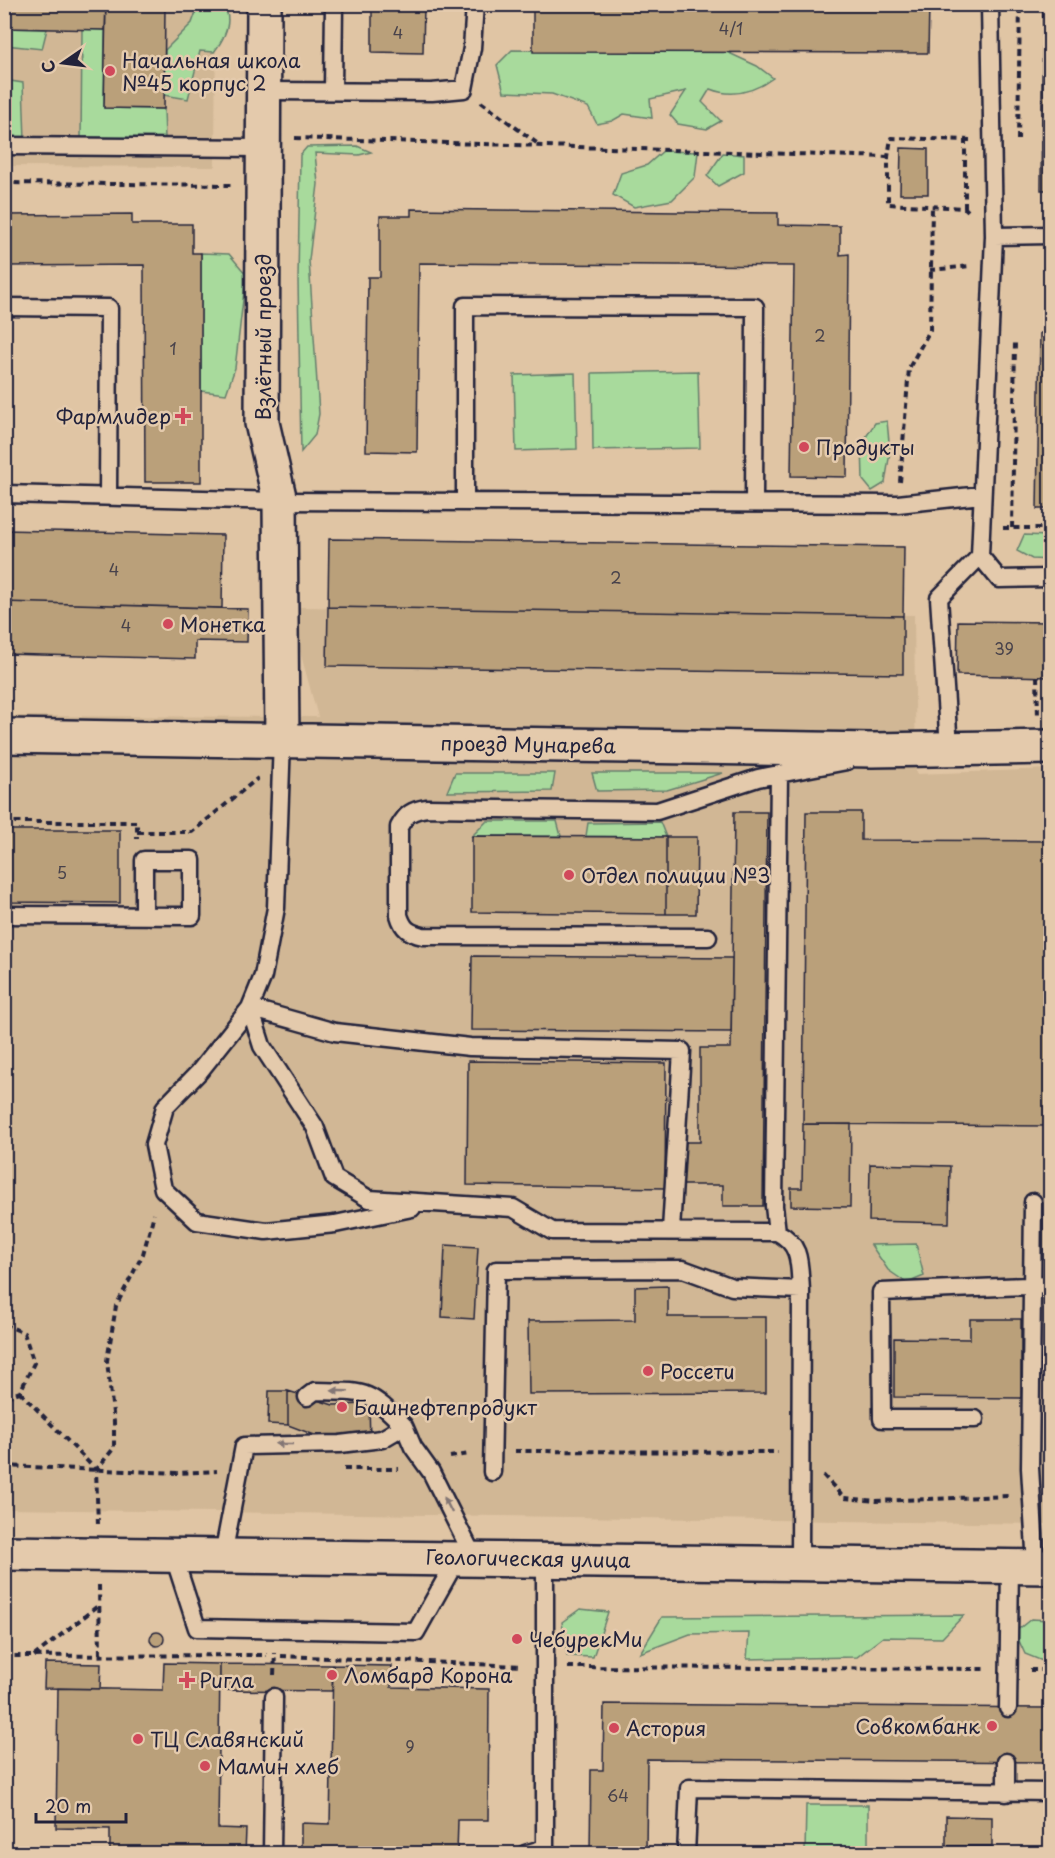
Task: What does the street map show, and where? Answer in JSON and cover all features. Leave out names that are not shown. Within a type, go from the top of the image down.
[{"type":"street","name":"Взлётный проезд","points":[[264,4],[262,423],[280,501],[281,750]]},
{"type":"street","name":"проезд Мунарева","points":[[4,736],[281,750],[872,750],[949,747],[1044,735]]},
{"type":"street","name":"Геологическая улица","points":[[4,1553],[466,1557],[1032,1566]]},
{"type":"lane","points":[[333,90],[334,4]]},
{"type":"lane","points":[[264,91],[432,92],[464,89],[472,48],[475,4]]},
{"type":"lane","points":[[990,4],[994,236],[980,556],[999,579],[1050,578]]},
{"type":"lane","points":[[4,146],[263,142]]},
{"type":"lane","points":[[994,236],[1050,236]]},
{"type":"lane","points":[[465,501],[465,306],[755,307],[754,503]]},
{"type":"lane","points":[[4,307],[109,308],[108,497]]},
{"type":"lane","points":[[4,495],[280,501],[898,504],[981,495]]},
{"type":"lane","points":[[949,747],[939,598],[980,556]]},
{"type":"lane","points":[[281,750],[276,908],[263,976],[250,1008],[199,1072],[165,1107],[154,1145],[163,1189],[197,1221],[266,1231],[334,1224],[436,1203]]},
{"type":"lane","points":[[708,937],[435,936],[411,933],[403,927],[399,915],[399,827],[405,816],[415,810],[427,808],[657,811],[758,778],[842,763],[872,750]]},
{"type":"lane","points":[[777,1232],[774,1206],[779,774]]},
{"type":"lane","points":[[4,915],[144,916],[192,916],[192,860],[144,860],[144,916]]},
{"type":"lane","points":[[250,1008],[262,1046],[315,1127],[334,1178],[369,1199],[513,1208],[552,1231],[777,1232],[790,1239],[798,1257],[801,1290],[800,1562]]},
{"type":"lane","points":[[250,1008],[335,1032],[470,1047],[682,1051],[671,1230]]},
{"type":"lane","points":[[1008,1708],[1032,1566],[1034,1495],[1030,1468],[1033,1202]]},
{"type":"lane","points":[[492,1472],[496,1270],[683,1269],[732,1287],[801,1290]]},
{"type":"lane","points":[[975,1419],[882,1419],[881,1292],[1050,1285]]},
{"type":"lane","points":[[173,1554],[196,1628],[416,1632],[466,1557],[431,1472],[413,1447],[404,1425],[378,1400],[363,1392],[315,1391],[307,1397]]},
{"type":"lane","points":[[223,1555],[244,1446],[307,1438],[340,1444],[382,1439],[404,1425]]},
{"type":"lane","points":[[525,1854],[545,1851],[545,1558]]},
{"type":"lane","points":[[272,1854],[274,1697]]},
{"type":"lane","points":[[1006,1762],[1006,1792]]},
{"type":"lane","points":[[686,1854],[688,1788],[1050,1792]]},
{"type":"path","points":[[464,89],[538,145]]},
{"type":"path","points":[[992,141],[891,138],[888,157],[888,204],[965,208],[994,236]]},
{"type":"path","points":[[965,140],[965,208]]},
{"type":"path","points":[[263,142],[538,145],[888,157]]},
{"type":"path","points":[[4,183],[263,185]]},
{"type":"path","points":[[898,504],[909,368],[930,330],[932,206]]},
{"type":"path","points":[[930,270],[993,264]]},
{"type":"path","points":[[981,528],[1050,528]]},
{"type":"path","points":[[1036,676],[1044,735]]},
{"type":"path","points":[[4,822],[137,822],[137,832],[192,832],[281,750]]},
{"type":"path","points":[[96,1470],[114,1448],[114,1422],[107,1361],[116,1306],[143,1254],[163,1189]]},
{"type":"path","points":[[4,1324],[24,1333],[34,1363],[20,1392],[4,1398]]},
{"type":"path","points":[[20,1392],[96,1470]]},
{"type":"path","points":[[334,1469],[404,1469],[423,1460],[491,1451],[802,1452],[844,1498],[876,1501],[1034,1495]]},
{"type":"path","points":[[4,1466],[177,1473],[240,1469]]},
{"type":"path","points":[[34,1656],[100,1605]]},
{"type":"shaded area","name":"Начальная школа №45 корпус 2","points":[[5,5],[216,5],[215,167],[5,166]]},
{"type":"shaded area","points":[[297,607],[914,615],[916,774],[1050,769],[1050,1524],[5,1509],[5,716],[318,717],[298,644]]},
{"type":"green space","points":[[209,5],[223,5],[228,17],[221,41],[214,52],[200,51],[188,99],[164,95],[165,50],[192,23],[196,12]]},
{"type":"green space","points":[[4,28],[47,29],[42,49],[5,45]]},
{"type":"green space","points":[[82,29],[105,30],[104,108],[164,109],[165,138],[106,141],[81,139]]},
{"type":"green space","points":[[512,50],[727,52],[757,66],[773,78],[758,87],[743,92],[727,93],[710,89],[702,102],[721,121],[707,129],[678,124],[670,115],[686,91],[650,99],[652,118],[624,114],[612,121],[597,124],[588,107],[552,94],[504,92],[497,65]]},
{"type":"green space","points":[[4,80],[23,83],[25,141],[5,141]]},
{"type":"green space","points":[[357,146],[371,152],[359,155],[315,153],[318,184],[309,260],[319,414],[315,435],[301,452],[298,280],[300,155],[307,147]]},
{"type":"green space","points":[[663,151],[698,152],[695,177],[672,200],[634,207],[613,195],[621,173],[647,165]]},
{"type":"green space","points":[[723,153],[744,155],[744,172],[718,186],[707,176]]},
{"type":"green space","points":[[201,253],[229,254],[246,274],[235,368],[226,394],[201,391]]},
{"type":"green space","points":[[698,371],[700,448],[593,450],[592,373]]},
{"type":"green space","points":[[575,373],[577,449],[516,451],[514,375]]},
{"type":"green space","points":[[887,421],[890,452],[885,483],[872,491],[863,480],[862,443],[875,423]]},
{"type":"green space","points":[[1024,535],[1050,536],[1050,560],[1032,559],[1017,551]]},
{"type":"green space","points":[[455,773],[555,773],[552,791],[447,792]]},
{"type":"green space","points":[[592,773],[723,773],[667,790],[597,791]]},
{"type":"green space","points":[[487,821],[557,821],[561,836],[472,836]]},
{"type":"green space","points":[[660,822],[666,837],[586,836],[588,823]]},
{"type":"green space","points":[[916,1244],[924,1276],[907,1283],[888,1270],[871,1245]]},
{"type":"green space","points":[[580,1609],[608,1612],[593,1657],[567,1656],[562,1622]]},
{"type":"green space","points":[[964,1615],[942,1638],[883,1637],[857,1657],[747,1659],[749,1633],[690,1634],[640,1653],[662,1617]]},
{"type":"green space","points":[[1031,1619],[1050,1620],[1050,1664],[1025,1654],[1015,1632]]},
{"type":"green space","points":[[806,1805],[868,1805],[868,1853],[805,1853]]},
{"type":"building","points":[[4,4],[106,4],[105,30],[4,28]]},
{"type":"building","points":[[106,4],[165,4],[164,109],[104,108]]},
{"type":"building","points":[[372,4],[424,4],[423,53],[372,52]]},
{"type":"building","points":[[533,4],[929,4],[928,53],[533,52]]},
{"type":"building","points":[[1043,4],[1050,4],[1050,190],[1041,190]]},
{"type":"building","points":[[901,148],[928,149],[928,194],[900,194]]},
{"type":"building","points":[[411,209],[778,213],[778,225],[840,226],[840,255],[849,254],[847,477],[791,476],[794,266],[419,263],[417,452],[366,451],[368,277],[380,277],[380,216],[411,216]]},
{"type":"building","points":[[132,214],[132,224],[192,224],[192,253],[201,253],[201,482],[145,482],[144,265],[4,266],[4,215]]},
{"type":"building","points":[[1040,333],[1050,333],[1050,509],[1037,509]]},
{"type":"building","points":[[4,530],[223,535],[222,608],[4,602]]},
{"type":"building","points":[[329,539],[904,547],[903,616],[328,607]]},
{"type":"building","points":[[4,602],[248,609],[247,642],[195,641],[195,659],[4,654]]},
{"type":"building","points":[[328,607],[903,616],[903,674],[327,666]]},
{"type":"building","points":[[958,621],[1050,622],[1050,677],[957,675]]},
{"type":"building","points":[[734,812],[767,812],[763,1206],[723,1206],[723,1185],[683,1185],[684,1142],[700,1142],[700,1048],[731,1048]]},
{"type":"building","points":[[806,812],[861,812],[861,840],[1050,841],[1050,1126],[803,1124]]},
{"type":"building","points":[[4,830],[120,830],[120,903],[4,902]]},
{"type":"building","name":"Отдел полиции №3","points":[[472,836],[666,837],[666,914],[472,912]]},
{"type":"building","points":[[666,837],[697,837],[696,914],[666,914]]},
{"type":"building","points":[[472,956],[732,958],[731,1032],[471,1030]]},
{"type":"building","points":[[468,1061],[666,1063],[665,1188],[467,1185]]},
{"type":"building","points":[[803,1124],[851,1124],[850,1207],[791,1206],[791,1188],[802,1188]]},
{"type":"building","points":[[870,1164],[950,1166],[949,1223],[869,1221]]},
{"type":"building","points":[[445,1245],[478,1247],[474,1319],[442,1317]]},
{"type":"building","points":[[668,1286],[668,1317],[766,1317],[766,1393],[529,1394],[528,1321],[635,1320],[635,1287]]},
{"type":"building","points":[[970,1319],[1021,1319],[1021,1398],[894,1397],[894,1338],[970,1339]]},
{"type":"building","points":[[269,1391],[288,1391],[288,1425],[268,1424]]},
{"type":"building","points":[[288,1391],[333,1405],[369,1404],[370,1441],[333,1442],[288,1425]]},
{"type":"building","points":[[154,1632],[160,1632],[164,1639],[160,1646],[154,1646],[150,1642],[150,1636]]},
{"type":"building","points":[[45,1663],[101,1664],[100,1689],[44,1688]]},
{"type":"building","name":"ТЦ Славянский","points":[[164,1663],[220,1664],[218,1828],[246,1829],[245,1854],[110,1854],[110,1829],[56,1828],[58,1688],[163,1690]]},
{"type":"building","points":[[220,1664],[333,1665],[332,1691],[220,1690]]},
{"type":"building","name":"ТЦ Славянский","points":[[333,1665],[392,1666],[391,1687],[489,1689],[488,1820],[458,1820],[457,1854],[301,1854],[301,1823],[330,1824]]},
{"type":"building","points":[[604,1704],[1050,1708],[1050,1762],[647,1759],[646,1854],[590,1854],[591,1770],[603,1770]]},
{"type":"building","points":[[946,1816],[992,1817],[992,1846],[946,1846]]},
{"type":"place","name":"Начальная школа №45 корпус 2","points":[[110,71]]},
{"type":"place","name":"Фармлидер","points":[[183,416]]},
{"type":"place","name":"Продукты","points":[[804,447]]},
{"type":"place","name":"Монетка","points":[[168,624]]},
{"type":"place","name":"Отдел полиции №3","points":[[569,875]]},
{"type":"place","name":"Россети","points":[[648,1371]]},
{"type":"place","name":"Башнефтепродукт","points":[[342,1407]]},
{"type":"place","name":"ЧебурекМи","points":[[517,1639]]},
{"type":"place","name":"Ломбард Корона","points":[[332,1675]]},
{"type":"place","name":"Ригла","points":[[187,1680]]},
{"type":"place","name":"Совкомбанк","points":[[992,1726]]},
{"type":"place","name":"Астория","points":[[614,1728]]},
{"type":"place","name":"ТЦ Славянский","points":[[138,1739]]},
{"type":"place","name":"Мамин хлеб","points":[[205,1766]]}]
